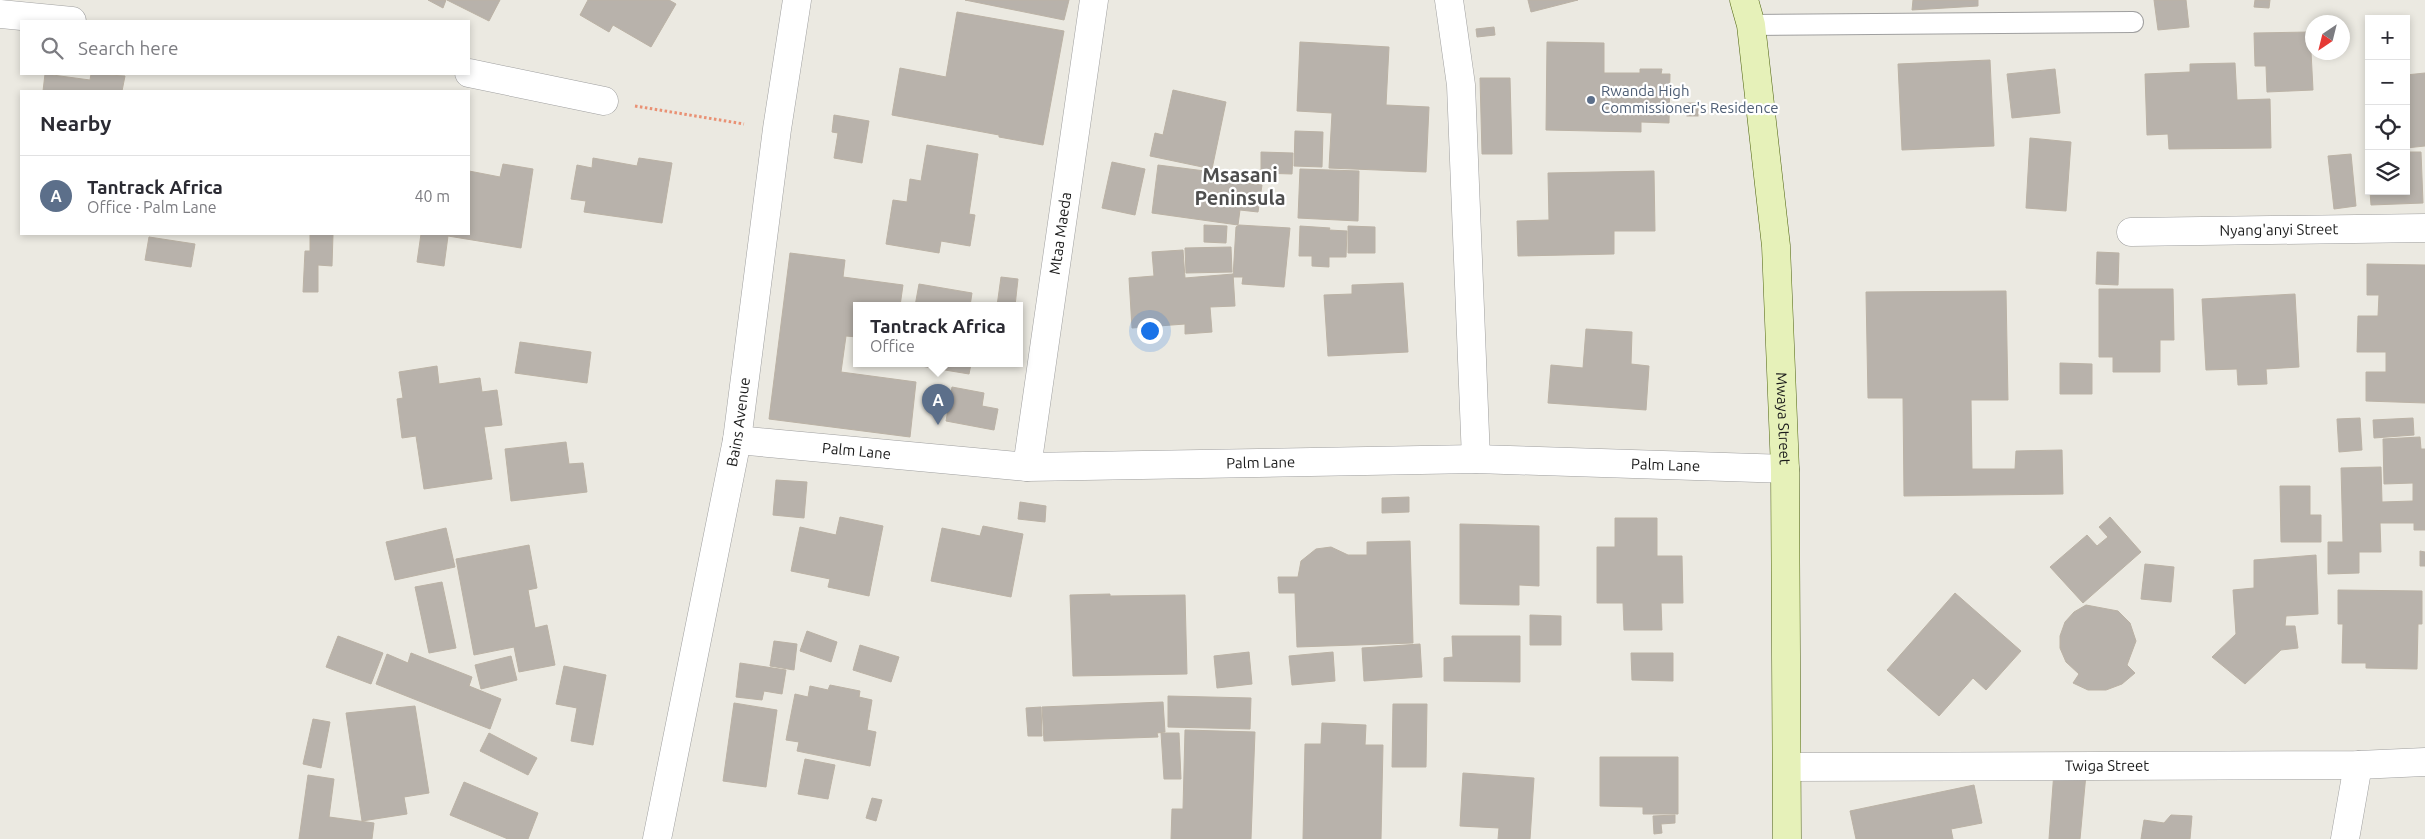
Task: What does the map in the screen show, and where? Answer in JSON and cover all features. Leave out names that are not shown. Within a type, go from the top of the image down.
[{"type":"street","name":"Bains Avenue","points":[[657,839],[737,440],[777,129],[797,0]]},
{"type":"street","name":"Mtaa Maeda","points":[[1027,467],[1094,0]]},
{"type":"street","points":[[1449,0],[1461,85],[1476,459]]},
{"type":"street","name":"Mwaya Street","points":[[1747,13],[1776,246],[1785,469],[1788,839]]},
{"type":"street","points":[[0,14],[62,20]]},
{"type":"street","points":[[470,74],[604,101]]},
{"type":"street","name":"Nyang'anyi Street","points":[[2131,232],[2425,228]]},
{"type":"street","name":"Palm Lane","points":[[737,440],[1027,467],[1476,459],[1785,469]]},
{"type":"street","name":"Twiga Street","points":[[1788,767],[2358,765],[2425,762]]},
{"type":"street","points":[[2345,839],[2358,765]]},
{"type":"lane","points":[[1747,13],[2133,22]]},
{"type":"path","points":[[604,101],[733,122]]},
{"type":"building","points":[[428,0],[446,0],[443,8]]},
{"type":"building","points":[[447,0],[500,0],[489,21]]},
{"type":"building","points":[[588,0],[669,0],[676,4],[651,47],[613,25],[609,32],[580,15]]},
{"type":"building","points":[[965,0],[1069,0],[1064,20]]},
{"type":"building","points":[[1528,0],[1578,0],[1531,12]]},
{"type":"building","points":[[1913,0],[1978,0],[1978,6],[1912,10]]},
{"type":"building","points":[[2154,0],[2186,0],[2189,27],[2158,30]]},
{"type":"building","points":[[2255,0],[2270,0],[2269,8],[2254,7]]},
{"type":"building","points":[[957,12],[1064,31],[1043,145],[892,115],[900,68],[946,77]]},
{"type":"building","points":[[1494,27],[1495,35],[1477,37],[1476,29]]},
{"type":"building","points":[[2305,32],[2305,60],[2311,60],[2313,90],[2267,92],[2266,66],[2255,66],[2254,33]]},
{"type":"building","points":[[1300,42],[1389,47],[1386,105],[1429,107],[1426,172],[1329,168],[1332,113],[1297,111]]},
{"type":"building","points":[[1547,42],[1604,43],[1604,73],[1640,73],[1640,69],[1662,69],[1661,74],[1670,74],[1669,123],[1641,122],[1641,132],[1546,130]]},
{"type":"building","points":[[1990,60],[1994,146],[1902,150],[1898,64]]},
{"type":"building","points":[[2235,63],[2237,100],[2270,99],[2271,148],[2169,149],[2168,134],[2147,135],[2145,74],[2190,72],[2190,64]]},
{"type":"building","points":[[2055,69],[2060,113],[2012,118],[2007,74]]},
{"type":"building","points":[[2425,73],[2425,146],[2410,148],[2410,105],[2410,75]]},
{"type":"building","points":[[45,75],[90,80],[91,75],[125,76],[122,90],[43,90]]},
{"type":"building","points":[[1480,78],[1510,78],[1512,154],[1482,154]]},
{"type":"building","points":[[1173,90],[1226,102],[1212,169],[1150,156],[1155,133],[1163,135]]},
{"type":"building","points":[[1687,103],[1698,103],[1698,116],[1687,116]]},
{"type":"building","points":[[834,115],[869,121],[862,163],[834,158],[838,133],[832,132]]},
{"type":"building","points":[[1295,131],[1323,132],[1322,167],[1294,166]]},
{"type":"building","points":[[2030,138],[2071,142],[2066,211],[2026,208]]},
{"type":"building","points":[[927,145],[978,154],[969,214],[975,215],[970,246],[941,241],[939,253],[886,244],[893,200],[907,202],[910,179],[921,181]]},
{"type":"building","points":[[1261,152],[1293,153],[1292,174],[1261,173]]},
{"type":"building","points":[[2410,152],[2421,152],[2423,203],[2371,205],[2370,195],[2410,195]]},
{"type":"building","points":[[2351,154],[2356,206],[2334,209],[2328,156]]},
{"type":"building","points":[[593,158],[637,166],[639,158],[672,163],[662,223],[584,212],[586,201],[571,199],[577,165],[592,168]]},
{"type":"building","points":[[1112,162],[1145,169],[1135,215],[1102,208]]},
{"type":"building","points":[[503,164],[533,169],[521,248],[448,236],[444,266],[417,262],[421,235],[470,235],[470,171],[500,177]]},
{"type":"building","points":[[1158,165],[1244,176],[1244,183],[1262,185],[1258,212],[1240,210],[1238,225],[1152,213]]},
{"type":"building","points":[[1300,169],[1359,171],[1358,221],[1298,218]]},
{"type":"building","points":[[1654,171],[1655,231],[1614,231],[1614,254],[1518,256],[1517,221],[1549,220],[1548,173]]},
{"type":"building","points":[[1204,225],[1227,226],[1226,243],[1204,242]]},
{"type":"building","points":[[1239,225],[1290,228],[1284,287],[1242,284],[1243,277],[1233,277],[1236,227]]},
{"type":"building","points":[[1300,226],[1347,231],[1346,257],[1329,257],[1329,267],[1312,266],[1312,256],[1299,256]]},
{"type":"building","points":[[1348,226],[1375,227],[1375,253],[1348,253]]},
{"type":"building","points":[[310,235],[333,235],[332,266],[318,265],[318,292],[303,292],[305,251],[310,251]]},
{"type":"building","points":[[149,237],[195,244],[191,267],[145,260]]},
{"type":"building","points":[[1231,247],[1232,272],[1186,273],[1185,248]]},
{"type":"building","points":[[1183,250],[1185,278],[1233,274],[1235,306],[1210,307],[1212,332],[1185,334],[1185,324],[1132,328],[1129,278],[1154,276],[1152,252]]},
{"type":"building","points":[[2097,252],[2119,253],[2118,285],[2096,284]]},
{"type":"building","points":[[790,253],[845,260],[843,277],[903,285],[901,302],[853,302],[853,337],[846,336],[841,372],[916,382],[910,437],[769,419]]},
{"type":"building","points":[[2367,264],[2425,265],[2425,403],[2366,401],[2366,372],[2386,372],[2386,352],[2357,352],[2358,316],[2378,316],[2379,295],[2367,295]]},
{"type":"building","points":[[1001,277],[1018,279],[1015,302],[998,302]]},
{"type":"building","points":[[1403,283],[1408,352],[1328,356],[1324,295],[1352,294],[1352,285]]},
{"type":"building","points":[[919,284],[972,293],[971,302],[916,302]]},
{"type":"building","points":[[2099,289],[2173,289],[2174,340],[2160,340],[2160,372],[2113,372],[2113,357],[2099,357]]},
{"type":"building","points":[[2006,291],[2008,400],[1971,400],[1972,469],[2015,469],[2016,451],[2062,450],[2063,494],[1904,496],[1903,398],[1868,398],[1866,292]]},
{"type":"building","points":[[2295,294],[2299,367],[2266,369],[2267,384],[2238,385],[2237,369],[2206,370],[2202,299]]},
{"type":"building","points":[[1586,329],[1632,332],[1631,364],[1649,366],[1646,410],[1548,403],[1551,365],[1583,368]]},
{"type":"building","points":[[520,342],[591,352],[587,383],[515,373]]},
{"type":"building","points":[[2060,363],[2092,364],[2092,394],[2060,394]]},
{"type":"building","points":[[437,366],[439,384],[480,378],[482,392],[497,390],[502,425],[484,427],[492,479],[424,489],[416,436],[402,438],[397,399],[403,398],[399,372]]},
{"type":"building","points":[[927,367],[970,367],[969,374]]},
{"type":"building","points":[[952,387],[984,393],[982,406],[998,409],[994,430],[946,421]]},
{"type":"building","points":[[2360,418],[2362,450],[2339,452],[2337,419]]},
{"type":"building","points":[[2413,418],[2414,435],[2374,438],[2373,420]]},
{"type":"building","points":[[2420,437],[2421,449],[2425,449],[2425,530],[2414,530],[2414,523],[2380,523],[2381,552],[2359,552],[2359,573],[2328,574],[2328,542],[2343,542],[2341,468],[2381,467],[2382,502],[2413,501],[2413,483],[2384,484],[2383,439]]},
{"type":"building","points":[[566,442],[569,464],[583,463],[587,492],[511,501],[505,449]]},
{"type":"building","points":[[776,480],[807,482],[804,518],[773,515]]},
{"type":"building","points":[[2280,486],[2310,486],[2310,515],[2321,515],[2321,542],[2281,542]]},
{"type":"building","points":[[1409,497],[1409,512],[1382,513],[1382,498]]},
{"type":"building","points":[[1020,502],[1046,506],[1045,522],[1018,519]]},
{"type":"building","points":[[840,517],[883,526],[869,596],[828,587],[830,579],[791,571],[800,527],[836,535]]},
{"type":"building","points":[[2110,517],[2141,552],[2083,603],[2050,567],[2087,535],[2097,546],[2108,537],[2099,527]]},
{"type":"building","points":[[1615,518],[1657,518],[1657,556],[1682,556],[1683,603],[1661,603],[1662,630],[1624,630],[1623,603],[1597,603],[1597,547],[1615,547]]},
{"type":"building","points":[[1460,524],[1539,526],[1539,586],[1519,585],[1519,605],[1460,604]]},
{"type":"building","points":[[983,526],[1023,534],[1011,597],[931,581],[942,528],[980,536]]},
{"type":"building","points":[[446,528],[455,567],[395,580],[386,542]]},
{"type":"building","points":[[1410,541],[1413,643],[1297,647],[1295,593],[1279,593],[1278,577],[1298,577],[1301,561],[1316,549],[1331,547],[1348,555],[1367,555],[1367,542]]},
{"type":"building","points":[[529,545],[537,588],[528,590],[535,628],[547,625],[555,665],[519,672],[514,647],[474,655],[456,559]]},
{"type":"building","points":[[2420,551],[2425,552],[2425,566],[2420,566]]},
{"type":"building","points":[[2316,555],[2318,614],[2286,616],[2285,626],[2295,626],[2298,648],[2281,650],[2245,684],[2212,657],[2236,634],[2233,590],[2254,588],[2254,560]]},
{"type":"building","points":[[2145,564],[2174,567],[2171,602],[2141,599]]},
{"type":"building","points":[[442,582],[456,648],[429,653],[415,587]]},
{"type":"building","points":[[2338,590],[2422,591],[2422,624],[2418,624],[2417,669],[2366,668],[2366,663],[2342,663],[2343,624],[2338,624]]},
{"type":"building","points":[[1955,593],[2021,651],[1986,690],[1973,678],[1939,716],[1887,670]]},
{"type":"building","points":[[1110,594],[1110,596],[1185,595],[1187,674],[1073,676],[1070,595]]},
{"type":"building","points":[[2086,605],[2118,611],[2130,623],[2136,641],[2127,665],[2135,673],[2122,684],[2106,690],[2088,690],[2073,683],[2079,674],[2066,662],[2060,648],[2060,636],[2065,622],[2074,612]]},
{"type":"building","points":[[1530,615],[1561,616],[1561,645],[1530,645]]},
{"type":"building","points":[[807,631],[837,642],[831,662],[800,651]]},
{"type":"building","points":[[338,636],[383,653],[371,684],[326,667]]},
{"type":"building","points":[[1452,636],[1520,636],[1520,682],[1444,681],[1444,658],[1453,657]]},
{"type":"building","points":[[774,641],[797,644],[794,670],[770,666]]},
{"type":"building","points":[[1420,644],[1422,677],[1364,681],[1362,648]]},
{"type":"building","points":[[860,645],[899,657],[891,682],[853,670]]},
{"type":"building","points":[[1249,652],[1252,684],[1217,688],[1214,656]]},
{"type":"building","points":[[1333,652],[1335,681],[1292,685],[1289,656]]},
{"type":"building","points":[[411,653],[472,677],[469,686],[501,699],[490,729],[376,684],[387,654],[408,663]]},
{"type":"building","points":[[1631,653],[1673,653],[1673,681],[1632,680]]},
{"type":"building","points":[[511,656],[517,680],[481,689],[475,665]]},
{"type":"building","points":[[740,663],[786,670],[782,694],[764,691],[762,700],[736,697]]},
{"type":"building","points":[[564,666],[606,675],[593,745],[571,741],[577,708],[556,704]]},
{"type":"building","points":[[830,685],[860,691],[859,697],[872,700],[867,730],[876,732],[870,766],[797,751],[799,742],[786,740],[795,694],[808,697],[810,686],[828,690]]},
{"type":"building","points":[[1168,696],[1251,698],[1250,729],[1168,727]]},
{"type":"building","points":[[1163,702],[1165,732],[1157,733],[1158,737],[1044,741],[1042,707]]},
{"type":"building","points":[[734,703],[777,710],[766,787],[723,781]]},
{"type":"building","points":[[1393,704],[1427,704],[1426,767],[1392,767]]},
{"type":"building","points":[[415,706],[429,793],[404,797],[407,814],[362,821],[346,713]]},
{"type":"building","points":[[1041,707],[1042,736],[1028,736],[1026,708]]},
{"type":"building","points":[[313,719],[330,722],[321,768],[303,764]]},
{"type":"building","points":[[1322,723],[1366,725],[1365,745],[1383,745],[1381,839],[1303,839],[1305,744],[1321,744]]},
{"type":"building","points":[[1185,730],[1255,732],[1251,839],[1171,839],[1172,809],[1183,809]]},
{"type":"building","points":[[489,733],[537,758],[528,775],[480,751]]},
{"type":"building","points":[[1161,733],[1179,733],[1181,779],[1164,779]]},
{"type":"building","points":[[1600,757],[1678,757],[1678,814],[1643,814],[1643,807],[1600,806]]},
{"type":"building","points":[[805,759],[835,765],[828,799],[798,794]]},
{"type":"building","points":[[2054,771],[2086,774],[2080,839],[2049,839]]},
{"type":"building","points":[[1463,773],[1534,778],[1530,839],[1498,839],[1499,828],[1460,826]]},
{"type":"building","points":[[308,775],[334,779],[329,817],[374,823],[372,839],[299,839]]},
{"type":"building","points":[[464,782],[538,813],[528,839],[508,839],[450,815]]},
{"type":"building","points":[[1974,785],[1982,823],[1951,829],[1953,839],[1856,839],[1850,811]]},
{"type":"building","points":[[872,798],[882,800],[876,821],[866,818]]},
{"type":"building","points":[[1675,815],[1675,823],[1661,824],[1662,833],[1654,834],[1653,816]]},
{"type":"building","points":[[2171,815],[2192,816],[2190,839],[2141,839],[2144,820],[2164,823]]},
{"type":"place","name":"Rwanda High Commissioner's Residence","points":[[1591,100]]},
{"type":"place","name":"Tantrack Africa","points":[[938,425]]},
{"type":"district","name":"Msasani Peninsula","points":[[1240,186]]}]
